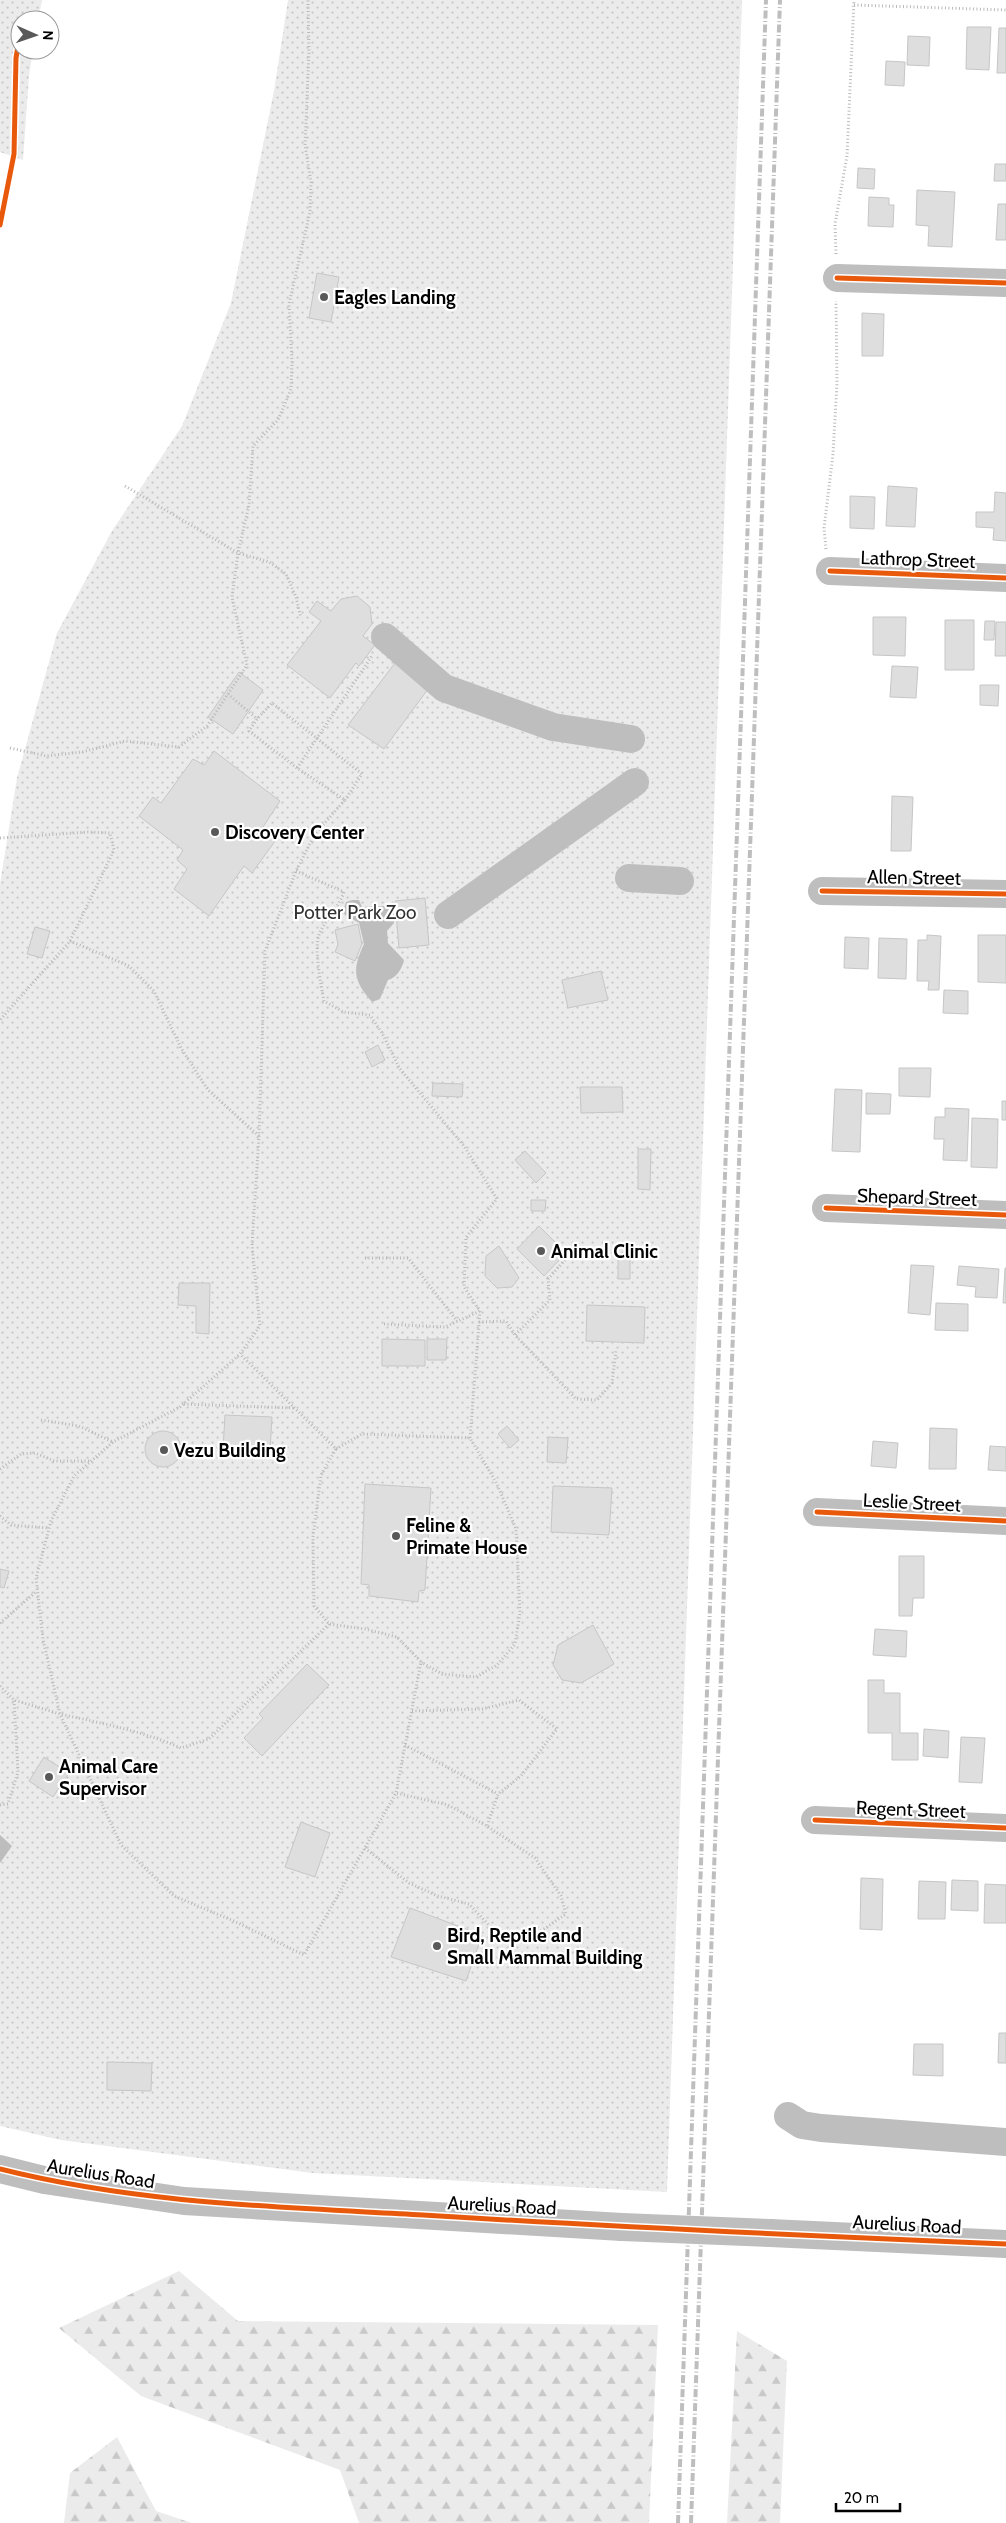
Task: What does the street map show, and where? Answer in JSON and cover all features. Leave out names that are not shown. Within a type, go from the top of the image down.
[{"type":"street","points":[[837,278],[1006,283]]},
{"type":"street","name":"Lathrop Street","points":[[830,571],[1006,578]]},
{"type":"street","points":[[385,637],[444,688],[553,727],[631,739]]},
{"type":"street","points":[[448,915],[634,782]]},
{"type":"street","points":[[629,878],[680,881]]},
{"type":"street","name":"Allen Street","points":[[822,891],[1006,894]]},
{"type":"street","name":"Shepard Street","points":[[826,1208],[1006,1215]]},
{"type":"street","name":"Leslie Street","points":[[817,1512],[1006,1521]]},
{"type":"street","name":"Regent Street","points":[[815,1820],[1006,1828]]},
{"type":"street","points":[[788,2116],[802,2125],[821,2128],[1006,2142]]},
{"type":"street","name":"Aurelius Road","points":[[0,2169],[44,2180],[184,2202],[622,2227],[1006,2244]]},
{"type":"path","points":[[10,748],[46,756],[82,752],[125,742],[180,747],[207,726],[247,665],[232,597],[238,553],[248,505],[254,446],[278,420],[291,389],[292,362],[289,304],[310,212],[311,182],[305,145],[309,52],[308,0]]},
{"type":"path","points":[[854,4],[1006,10]]},
{"type":"path","points":[[125,486],[238,553],[269,562],[286,574],[296,598],[301,618]]},
{"type":"path","points":[[297,768],[385,637]]},
{"type":"path","points":[[228,694],[257,719]]},
{"type":"path","points":[[345,800],[297,768],[249,731],[272,703],[362,774],[345,800],[315,834],[296,871],[265,951],[259,1136],[252,1246],[260,1326],[240,1354],[184,1404],[113,1442],[74,1476],[49,1528],[36,1578],[43,1639],[60,1714],[121,1845],[174,1896],[234,1921],[304,1955],[396,1794],[422,1662]]},
{"type":"path","points":[[0,838],[88,832],[110,833],[114,850],[70,941],[0,1020]]},
{"type":"path","points":[[296,871],[344,892],[338,907],[319,936],[319,976],[324,1001],[343,1012],[370,1015],[382,1033],[400,1069],[464,1146],[496,1199],[466,1237],[464,1287],[480,1311],[470,1438],[496,1484],[516,1528],[520,1613],[515,1644],[497,1665],[476,1677],[442,1674],[422,1662],[397,1637],[365,1629],[329,1624],[314,1606],[314,1537],[321,1475],[336,1449],[362,1434],[470,1438]]},
{"type":"path","points":[[70,941],[129,966],[154,991],[181,1048],[208,1090],[259,1136]]},
{"type":"path","points":[[365,1258],[408,1258],[457,1321]]},
{"type":"path","points":[[515,1335],[550,1300],[548,1279],[565,1260]]},
{"type":"path","points":[[384,1324],[445,1327],[480,1311]]},
{"type":"path","points":[[479,1322],[506,1321],[515,1335],[576,1399],[596,1400],[612,1383],[616,1350]]},
{"type":"path","points":[[240,1354],[336,1449]]},
{"type":"path","points":[[184,1404],[295,1408]]},
{"type":"path","points":[[41,1420],[79,1426],[113,1442]]},
{"type":"path","points":[[0,1470],[21,1454],[35,1453],[54,1461],[91,1461]]},
{"type":"path","points":[[0,1516],[11,1525],[49,1528]]},
{"type":"path","points":[[0,1623],[38,1591]]},
{"type":"path","points":[[0,1686],[14,1700],[60,1714],[130,1730],[181,1748],[209,1739],[329,1624]]},
{"type":"path","points":[[0,1805],[8,1804],[18,1772],[14,1700]]},
{"type":"path","points":[[412,1711],[482,1709],[519,1700],[557,1729],[521,1776],[498,1794],[488,1826]]},
{"type":"path","points":[[405,1745],[498,1794]]},
{"type":"path","points":[[365,1848],[409,1883],[438,1896],[469,1904],[500,1937],[540,1931],[566,1914],[561,1896],[535,1858],[488,1826],[448,1805],[396,1794]]},
{"type":"green space","points":[[0,0],[42,0],[40,10],[10,10],[10,60],[31,60],[23,160],[0,152]]},
{"type":"green space","name":"Potter Park Zoo","points":[[288,0],[742,0],[667,2192],[313,2173],[61,2140],[0,2126],[0,884],[17,778],[57,633],[112,531],[182,426],[231,303],[274,91]]},
{"type":"green space","points":[[179,2271],[238,2321],[658,2325],[649,2523],[359,2523],[340,2470],[141,2396],[59,2328]]},
{"type":"green space","points":[[737,2331],[787,2361],[780,2523],[727,2523]]},
{"type":"green space","points":[[117,2437],[156,2511],[192,2523],[64,2523],[70,2473]]},
{"type":"shaded area","points":[[359,900],[362,907],[383,906],[394,909],[394,923],[387,931],[388,943],[404,960],[399,972],[388,980],[380,999],[372,1002],[361,987],[356,974],[360,953],[364,944],[359,923],[345,915],[343,911],[346,902]]},
{"type":"shaded area","points":[[0,1835],[12,1846],[0,1863]]},
{"type":"building","points":[[967,27],[991,27],[989,70],[966,69]]},
{"type":"building","points":[[999,28],[1006,28],[1006,73],[997,73]]},
{"type":"building","points":[[908,36],[930,37],[929,66],[907,65]]},
{"type":"building","points":[[886,61],[905,62],[904,86],[885,85]]},
{"type":"building","points":[[995,164],[1006,164],[1006,181],[994,181]]},
{"type":"building","points":[[858,168],[875,169],[874,189],[857,188]]},
{"type":"building","points":[[917,190],[955,192],[952,247],[928,246],[929,226],[916,225]]},
{"type":"building","points":[[869,197],[889,198],[889,205],[894,205],[893,227],[868,226]]},
{"type":"building","points":[[998,204],[1006,204],[1006,240],[996,240]]},
{"type":"building","name":"Eagles Landing","points":[[317,273],[339,277],[331,322],[309,318]]},
{"type":"building","points":[[862,313],[884,314],[883,356],[862,356]]},
{"type":"building","points":[[888,486],[917,488],[915,527],[886,526]]},
{"type":"building","points":[[995,492],[1006,493],[1006,541],[993,540],[994,528],[976,527],[976,512],[994,512]]},
{"type":"building","points":[[850,496],[875,497],[874,529],[850,528]]},
{"type":"building","points":[[357,596],[370,607],[372,624],[363,636],[375,645],[359,666],[356,663],[330,698],[287,665],[321,621],[309,612],[317,601],[331,611],[341,599]]},
{"type":"building","points":[[873,617],[906,617],[905,656],[873,655]]},
{"type":"building","points":[[945,620],[974,620],[974,670],[945,670]]},
{"type":"building","points":[[985,621],[995,621],[994,640],[984,640]]},
{"type":"building","points":[[996,622],[1006,622],[1006,656],[995,656]]},
{"type":"building","points":[[398,659],[431,685],[384,749],[348,725]]},
{"type":"building","points":[[892,666],[918,667],[916,698],[890,697]]},
{"type":"building","points":[[239,672],[263,690],[233,734],[208,717]]},
{"type":"building","points":[[980,685],[999,685],[998,706],[980,705]]},
{"type":"building","name":"Discovery Center","points":[[214,751],[280,801],[263,827],[278,837],[252,873],[244,866],[209,916],[174,889],[187,869],[177,860],[183,850],[139,816],[153,797],[161,803],[193,759],[204,765]]},
{"type":"building","points":[[892,796],[913,797],[911,851],[891,851]]},
{"type":"building","points":[[425,898],[429,945],[399,948],[395,901]]},
{"type":"building","points":[[358,924],[362,944],[355,961],[335,952],[338,944],[335,930]]},
{"type":"building","points":[[35,927],[50,931],[42,958],[27,954]]},
{"type":"building","points":[[927,935],[941,936],[939,990],[928,990],[929,981],[917,981],[918,940],[927,940]]},
{"type":"building","points":[[978,935],[1006,935],[1006,983],[978,982]]},
{"type":"building","points":[[845,937],[869,938],[868,969],[844,968]]},
{"type":"building","points":[[879,938],[907,939],[906,979],[878,978]]},
{"type":"building","points":[[601,971],[608,1000],[568,1008],[562,980]]},
{"type":"building","points":[[944,990],[968,991],[968,1014],[943,1013]]},
{"type":"building","points":[[378,1045],[385,1060],[372,1067],[365,1052]]},
{"type":"building","points":[[899,1068],[931,1068],[930,1097],[899,1096]]},
{"type":"building","points":[[433,1083],[463,1084],[462,1097],[432,1096]]},
{"type":"building","points":[[580,1087],[622,1087],[623,1112],[581,1113]]},
{"type":"building","points":[[835,1089],[862,1090],[860,1152],[832,1151]]},
{"type":"building","points":[[866,1093],[891,1094],[890,1114],[866,1114]]},
{"type":"building","points":[[1002,1101],[1006,1101],[1006,1120],[1002,1120]]},
{"type":"building","points":[[945,1108],[969,1109],[967,1161],[943,1160],[944,1139],[934,1139],[935,1117],[945,1117]]},
{"type":"building","points":[[972,1118],[998,1119],[997,1168],[971,1167]]},
{"type":"building","points":[[638,1149],[651,1149],[650,1190],[638,1189]]},
{"type":"building","points":[[525,1151],[546,1173],[536,1183],[515,1160]]},
{"type":"building","points":[[531,1200],[546,1200],[545,1211],[531,1211]]},
{"type":"building","name":"Animal Clinic","points":[[539,1226],[566,1253],[544,1276],[517,1249]]},
{"type":"building","points":[[499,1246],[519,1278],[512,1287],[497,1288],[485,1276],[486,1256]]},
{"type":"building","points":[[618,1254],[630,1254],[630,1279],[618,1279]]},
{"type":"building","points":[[911,1265],[934,1266],[930,1315],[908,1313]]},
{"type":"building","points":[[959,1266],[999,1269],[997,1298],[975,1297],[976,1287],[957,1285]]},
{"type":"building","points":[[1005,1268],[1006,1303],[1003,1303]]},
{"type":"building","points":[[179,1283],[210,1283],[209,1334],[196,1333],[196,1306],[178,1305]]},
{"type":"building","points":[[936,1303],[968,1304],[968,1331],[935,1330]]},
{"type":"building","points":[[587,1305],[645,1307],[644,1343],[586,1341]]},
{"type":"building","points":[[382,1339],[425,1340],[425,1366],[382,1366]]},
{"type":"building","points":[[427,1339],[447,1339],[446,1360],[427,1360]]},
{"type":"building","points":[[225,1415],[272,1417],[270,1451],[223,1449]]},
{"type":"building","points":[[507,1426],[519,1440],[510,1448],[498,1434]]},
{"type":"building","points":[[930,1428],[957,1429],[956,1469],[929,1469]]},
{"type":"building","name":"Vezu Building","points":[[163,1431],[176,1436],[181,1449],[176,1462],[163,1467],[150,1462],[145,1449],[150,1436]]},
{"type":"building","points":[[548,1437],[568,1438],[566,1463],[547,1462]]},
{"type":"building","points":[[873,1441],[898,1443],[896,1468],[871,1466]]},
{"type":"building","points":[[990,1446],[1006,1447],[1006,1471],[988,1470]]},
{"type":"building","name":"Feline & Primate House","points":[[365,1484],[431,1488],[425,1590],[419,1591],[418,1602],[369,1596],[369,1585],[361,1584]]},
{"type":"building","points":[[553,1486],[612,1488],[609,1535],[551,1532]]},
{"type":"building","points":[[899,1556],[924,1556],[924,1598],[913,1598],[912,1616],[899,1616]]},
{"type":"building","points":[[0,1569],[9,1571],[4,1588],[0,1587]]},
{"type":"building","points":[[593,1625],[614,1664],[581,1683],[562,1680],[553,1665],[558,1645]]},
{"type":"building","points":[[875,1629],[907,1631],[906,1657],[873,1655]]},
{"type":"building","points":[[307,1664],[329,1685],[262,1756],[244,1738],[263,1718],[259,1714]]},
{"type":"building","points":[[868,1680],[884,1680],[884,1693],[900,1693],[900,1733],[918,1733],[918,1760],[892,1760],[892,1733],[868,1733]]},
{"type":"building","points":[[924,1729],[949,1731],[948,1758],[923,1756]]},
{"type":"building","points":[[961,1737],[985,1738],[982,1783],[959,1782]]},
{"type":"building","name":"Animal Care Supervisor","points":[[44,1757],[69,1773],[53,1797],[29,1781]]},
{"type":"building","points":[[301,1822],[330,1833],[315,1877],[285,1867]]},
{"type":"building","points":[[861,1878],[883,1879],[882,1930],[860,1929]]},
{"type":"building","points":[[952,1880],[978,1881],[978,1911],[951,1910]]},
{"type":"building","points":[[919,1881],[946,1882],[945,1919],[918,1919]]},
{"type":"building","points":[[985,1884],[1006,1885],[1006,1923],[984,1923]]},
{"type":"building","name":"Bird, Reptile and Small Mammal Building","points":[[410,1908],[482,1935],[466,1981],[391,1957]]},
{"type":"building","points":[[999,2033],[1006,2033],[1006,2063],[998,2063]]},
{"type":"building","points":[[914,2044],[943,2044],[943,2076],[913,2075]]},
{"type":"building","points":[[107,2062],[152,2063],[151,2091],[107,2090]]},
{"type":"railway","points":[[678,2523],[766,0]]},
{"type":"railway","points":[[691,2523],[780,0]]},
{"type":"cycle path","points":[[0,225],[14,154],[16,60]]},
{"type":"cycle path","points":[[837,278],[1006,283]]},
{"type":"cycle path","points":[[830,571],[1006,578]]},
{"type":"cycle path","points":[[822,891],[1006,894]]},
{"type":"cycle path","points":[[826,1208],[1006,1215]]},
{"type":"cycle path","points":[[817,1512],[1006,1521]]},
{"type":"cycle path","points":[[815,1820],[1006,1828]]},
{"type":"cycle path","points":[[0,2169],[52,2181],[105,2190],[157,2197],[263,2206],[642,2227],[1006,2244]]},
{"type":"place","name":"Eagles Landing","points":[[324,297]]},
{"type":"place","name":"Discovery Center","points":[[215,832]]},
{"type":"place","name":"Animal Clinic","points":[[541,1251]]},
{"type":"place","name":"Vezu Building","points":[[164,1450]]},
{"type":"place","name":"Feline & Primate House","points":[[396,1536]]},
{"type":"place","name":"Animal Care Supervisor","points":[[49,1777]]},
{"type":"place","name":"Bird, Reptile and Small Mammal Building","points":[[437,1946]]}]
